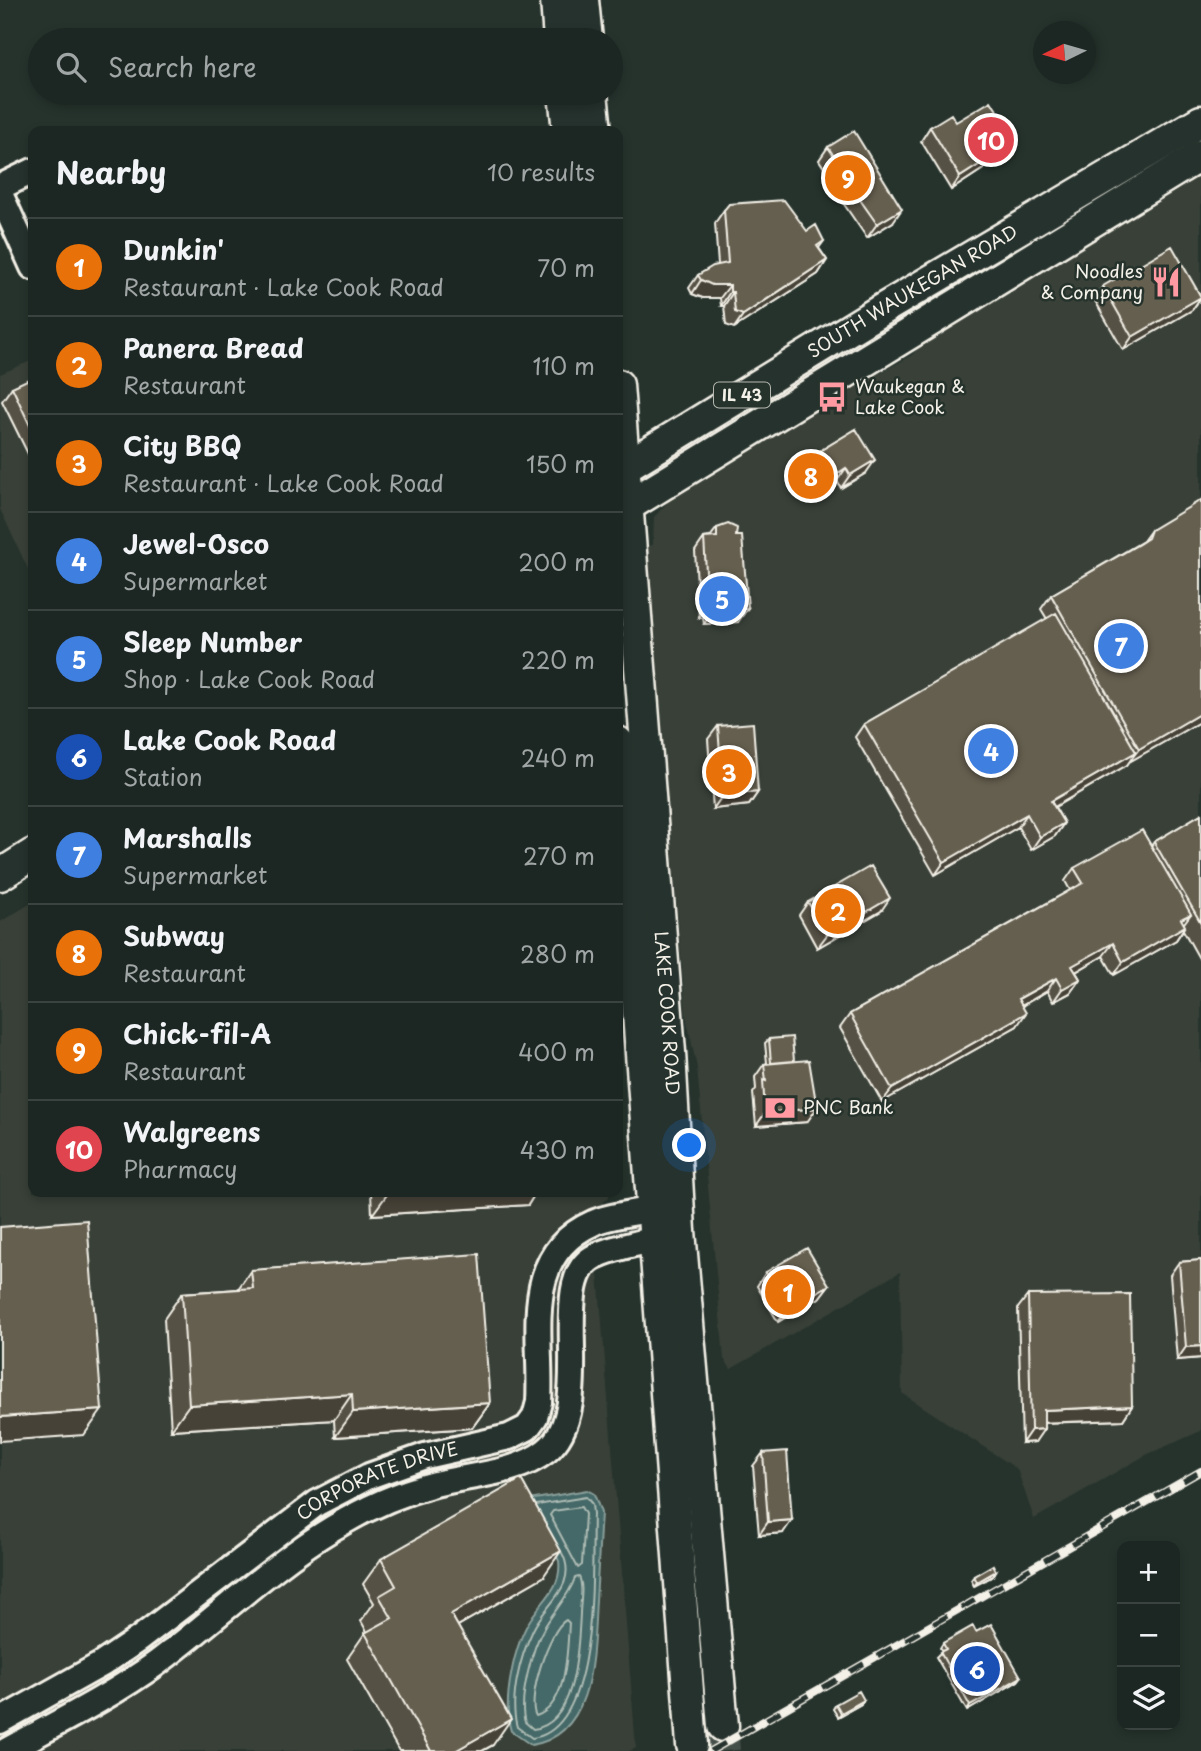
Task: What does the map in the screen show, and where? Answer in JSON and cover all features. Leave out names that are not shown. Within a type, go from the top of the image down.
[{"type":"main road","points":[[556,0],[558,28]]},
{"type":"main road","points":[[583,0],[586,28]]},
{"type":"main road","points":[[565,105],[567,126]]},
{"type":"main road","points":[[593,105],[595,126]]},
{"type":"main road","name":"SOUTH WAUKEGAN ROAD","points":[[623,468],[881,310],[1201,121]]},
{"type":"main road","name":"SOUTH WAUKEGAN ROAD","points":[[623,508],[860,366],[1201,155]]},
{"type":"main road","name":"LAKE COOK ROAD","points":[[623,508],[680,1231],[723,1726]]},
{"type":"main road","name":"LAKE COOK ROAD","points":[[623,813],[692,1745]]},
{"type":"main road","points":[[0,875],[28,857]]},
{"type":"street","points":[[0,187],[28,173]]},
{"type":"street","points":[[0,194],[28,256]]},
{"type":"street","name":"CORPORATE DRIVE","points":[[0,1721],[102,1664],[139,1639],[317,1503],[380,1472],[425,1456],[509,1437],[527,1428],[535,1417],[539,1402],[540,1283],[552,1256],[568,1238],[594,1222],[651,1209]]},
{"type":"street","name":"CORPORATE DRIVE","points":[[6,1751],[118,1689],[333,1528],[380,1503],[433,1485],[519,1465],[547,1451],[562,1430],[568,1406],[574,1372],[573,1292],[580,1270],[593,1258],[653,1240]]},
{"type":"shaded area","points":[[1201,172],[1201,1431],[1146,1455],[1034,1519],[1017,1469],[902,1393],[900,1272],[731,1369],[724,1359],[697,1068],[686,1016],[647,546],[653,545],[654,517],[669,501],[829,400],[911,356],[921,345],[955,323]]},
{"type":"shaded area","points":[[28,362],[28,569],[0,509],[0,374]]},
{"type":"shaded area","points":[[28,905],[28,1197],[609,1197],[593,1211],[636,1748],[629,1751],[0,1751],[0,922]]},
{"type":"water","points":[[587,1490],[594,1494],[601,1513],[594,1643],[587,1688],[568,1725],[552,1738],[531,1745],[511,1731],[508,1705],[511,1673],[526,1628],[558,1578],[559,1561],[529,1500]]},
{"type":"building","points":[[991,101],[1016,141],[960,177],[930,127],[951,114],[956,122]]},
{"type":"building","points":[[854,131],[902,209],[877,224],[849,184],[851,182],[828,147]]},
{"type":"building","points":[[784,200],[807,231],[816,225],[824,241],[817,246],[827,260],[743,315],[735,312],[730,285],[712,285],[701,280],[698,275],[713,266],[728,263],[724,210],[729,204]]},
{"type":"building","points":[[1172,246],[1201,297],[1132,337],[1103,286]]},
{"type":"building","points":[[28,379],[28,421],[12,387]]},
{"type":"building","points":[[856,429],[875,460],[850,475],[846,468],[820,485],[805,460]]},
{"type":"building","points":[[1201,500],[1201,713],[1139,749],[1051,595],[1139,544],[1148,538],[1151,530]]},
{"type":"building","points":[[728,524],[737,528],[736,536],[742,536],[748,608],[713,611],[713,605],[708,605],[704,538],[717,537],[717,528]]},
{"type":"building","points":[[1056,613],[1136,752],[1051,801],[1064,823],[1040,837],[1027,814],[944,862],[864,724]]},
{"type":"building","points":[[753,723],[758,792],[723,795],[718,726]]},
{"type":"building","points":[[1201,814],[1201,923],[1154,842]]},
{"type":"building","points":[[1142,830],[1191,914],[1181,919],[1185,926],[1123,962],[1113,943],[1072,966],[1080,979],[1062,989],[1056,978],[1018,999],[1026,1013],[892,1089],[850,1014],[1083,883],[1074,868]]},
{"type":"building","points":[[871,866],[890,898],[827,935],[808,902]]},
{"type":"building","points":[[792,1037],[794,1061],[771,1063],[769,1039]]},
{"type":"building","points":[[809,1060],[817,1108],[765,1113],[764,1064]]},
{"type":"building","points":[[87,1220],[102,1410],[0,1417],[0,1227]]},
{"type":"building","points":[[807,1248],[829,1285],[788,1309],[766,1272]]},
{"type":"building","points":[[479,1254],[490,1403],[353,1412],[352,1394],[189,1405],[182,1293],[253,1288],[251,1270]]},
{"type":"building","points":[[1201,1260],[1201,1346],[1186,1347],[1179,1262]]},
{"type":"building","points":[[1130,1294],[1132,1406],[1044,1410],[1044,1429],[1031,1430],[1028,1295]]},
{"type":"building","points":[[787,1451],[792,1520],[768,1522],[763,1453]]},
{"type":"building","points":[[521,1479],[561,1551],[451,1614],[511,1719],[455,1751],[431,1751],[365,1633],[392,1618],[379,1596],[396,1586],[381,1559]]},
{"type":"building","points":[[993,1565],[996,1571],[977,1582],[974,1576]]},
{"type":"building","points":[[991,1624],[1021,1677],[970,1706],[940,1652],[946,1649],[943,1643],[973,1626],[976,1632]]},
{"type":"building","points":[[859,1691],[864,1700],[841,1713],[836,1704]]},
{"type":"tunnel","points":[[723,1726],[725,1751]]},
{"type":"railway","points":[[711,1751],[1201,1471]]},
{"type":"place","name":"Walgreens","points":[[991,140]]},
{"type":"place","name":"Chick-fil-A","points":[[848,178]]},
{"type":"place","name":"Noodles & Company","points":[[1166,282]]},
{"type":"place","name":"Waukegan & Lake Cook","points":[[832,397]]},
{"type":"place","name":"Subway","points":[[811,476]]},
{"type":"place","name":"Sleep Number","points":[[722,599]]},
{"type":"place","name":"Marshalls","points":[[1121,646]]},
{"type":"place","name":"Jewel-Osco","points":[[991,751]]},
{"type":"place","name":"City BBQ","points":[[729,772]]},
{"type":"place","name":"Panera Bread","points":[[838,911]]},
{"type":"place","name":"PNC Bank","points":[[780,1108]]},
{"type":"place","name":"Dunkin'","points":[[788,1292]]},
{"type":"place","name":"Lake Cook Road","points":[[977,1669]]}]
